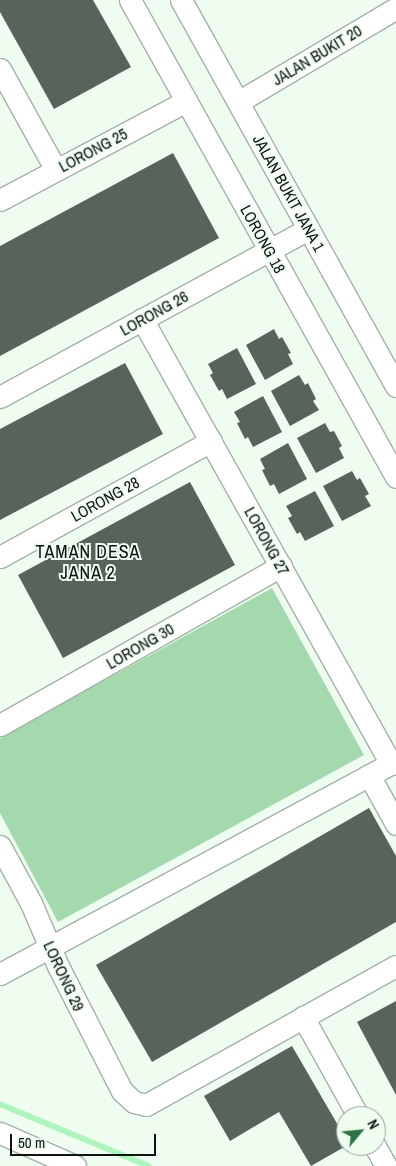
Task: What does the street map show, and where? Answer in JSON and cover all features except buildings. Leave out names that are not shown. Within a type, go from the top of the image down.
[{"type":"street","name":"LORONG 18","points":[[130,0],[396,477]]},
{"type":"street","name":"JALAN BUKIT JANA 1","points":[[181,0],[396,386]]},
{"type":"street","name":"JALAN BUKIT 20","points":[[238,102],[396,8]]},
{"type":"street","points":[[0,69],[56,170]]},
{"type":"street","name":"LORONG 25","points":[[0,200],[186,101]]},
{"type":"street","name":"LORONG 26","points":[[0,398],[308,229]]},
{"type":"street","name":"LORONG 27","points":[[142,319],[393,762]]},
{"type":"street","name":"LORONG 28","points":[[0,557],[211,441]]},
{"type":"street","name":"LORONG 30","points":[[0,725],[281,566]]},
{"type":"street","points":[[0,974],[393,762]]},
{"type":"street","points":[[370,775],[396,824]]},
{"type":"street","name":"LORONG 29","points":[[0,846],[31,903],[49,948],[122,1091],[134,1102],[146,1105],[303,1017]]},
{"type":"street","points":[[352,1106],[303,1017],[396,966]]},
{"type":"street","points":[[0,1133],[75,1166]]},
{"type":"green space","points":[[272,588],[364,755],[58,922],[0,813],[0,738]]},
{"type":"waterway","points":[[0,1104],[149,1166]]},
{"type":"district","name":"TAMAN DESA JANA 2","points":[[88,563]]}]
